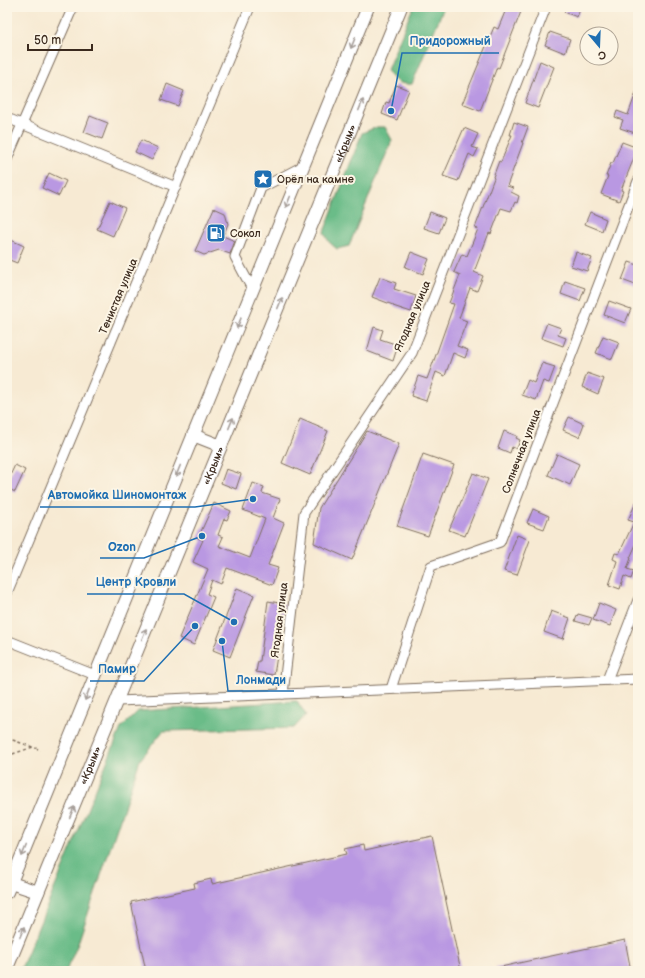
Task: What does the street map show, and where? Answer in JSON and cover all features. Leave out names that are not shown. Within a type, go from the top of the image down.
[{"type":"main road","points":[[38,892],[8,887],[66,749],[368,7]]},
{"type":"main road","name":"«Крым»","points":[[7,968],[402,7]]},
{"type":"main road","points":[[193,435],[221,446]]},
{"type":"street","points":[[7,159],[73,7]]},
{"type":"street","name":"Тенистая улица","points":[[7,593],[250,7]]},
{"type":"street","name":"Ягодная улица","points":[[283,694],[304,512],[412,353],[546,7]]},
{"type":"street","points":[[7,118],[176,187]]},
{"type":"street","points":[[252,289],[235,256],[260,188],[303,166]]},
{"type":"street","name":"Солнечная улица","points":[[391,689],[431,566],[500,542],[638,181]]},
{"type":"street","points":[[607,680],[638,600]]},
{"type":"street","points":[[7,640],[95,676]]},
{"type":"street","points":[[118,701],[638,679]]},
{"type":"path","points":[[7,738],[42,750]]},
{"type":"path","points":[[7,756],[33,747]]},
{"type":"green space","points":[[413,7],[444,7],[412,84],[404,84],[394,80],[387,70]]},
{"type":"green space","points":[[377,127],[385,127],[392,140],[349,246],[337,249],[329,242],[324,232],[362,133]]},
{"type":"green space","points":[[297,701],[306,715],[294,728],[163,731],[140,760],[77,946],[66,971],[20,971],[121,728],[138,711]]},
{"type":"building","points":[[507,7],[518,7],[522,9],[480,111],[462,104],[494,27],[498,29]]},
{"type":"building","points":[[566,7],[581,7],[577,17],[564,12]]},
{"type":"building","points":[[550,32],[570,39],[565,53],[545,45]]},
{"type":"building","points":[[540,61],[554,67],[538,108],[525,103]]},
{"type":"building","points":[[167,84],[184,91],[178,106],[161,100]]},
{"type":"building","points":[[396,85],[409,90],[397,120],[382,114],[386,102],[389,103]]},
{"type":"building","points":[[637,90],[638,134],[620,128],[623,120],[615,117],[617,111],[628,115]]},
{"type":"building","points":[[90,116],[108,123],[102,139],[84,132]]},
{"type":"building","points":[[514,122],[528,127],[507,186],[513,188],[511,192],[519,196],[517,203],[515,202],[511,211],[501,208],[491,234],[489,233],[474,272],[483,276],[477,291],[470,288],[459,318],[467,321],[457,346],[468,350],[465,358],[453,353],[445,376],[436,372],[426,401],[411,396],[418,376],[427,379],[454,304],[449,303],[460,275],[454,272],[462,254],[467,256],[478,229],[475,228],[499,161],[501,162],[512,135],[510,135]]},
{"type":"building","points":[[464,128],[478,134],[472,147],[478,149],[474,157],[469,154],[458,181],[443,176]]},
{"type":"building","points":[[141,140],[158,148],[152,160],[135,152]]},
{"type":"building","points":[[622,142],[638,148],[621,190],[623,191],[619,201],[601,194],[611,163],[613,163]]},
{"type":"building","points":[[49,173],[66,181],[59,196],[42,188]]},
{"type":"building","points":[[110,201],[125,208],[113,236],[97,229]]},
{"type":"building","points":[[214,208],[225,213],[228,224],[223,236],[235,241],[230,254],[219,250],[204,255],[195,251]]},
{"type":"building","points":[[430,212],[445,218],[439,233],[424,228]]},
{"type":"building","points":[[590,212],[606,219],[602,231],[585,224]]},
{"type":"building","points":[[9,239],[24,246],[17,263],[7,259],[7,244]]},
{"type":"building","points":[[411,252],[429,259],[423,274],[405,267]]},
{"type":"building","points":[[576,252],[592,258],[587,271],[571,266]]},
{"type":"building","points":[[629,262],[638,265],[638,286],[622,280]]},
{"type":"building","points":[[380,277],[396,283],[394,289],[416,296],[411,312],[372,297]]},
{"type":"building","points":[[565,281],[585,288],[580,301],[561,294]]},
{"type":"building","points":[[609,301],[631,309],[625,323],[604,315]]},
{"type":"building","points":[[547,323],[561,328],[558,335],[566,338],[563,346],[541,338]]},
{"type":"building","points":[[374,327],[383,330],[380,339],[398,345],[393,361],[367,351]]},
{"type":"building","points":[[603,336],[619,342],[612,359],[596,353]]},
{"type":"building","points":[[542,363],[555,367],[549,383],[543,381],[536,400],[522,395],[528,380],[534,383]]},
{"type":"building","points":[[587,373],[604,379],[598,394],[582,387]]},
{"type":"building","points":[[569,417],[584,424],[579,437],[563,430]]},
{"type":"building","points":[[300,419],[328,431],[310,475],[282,463]]},
{"type":"building","points":[[367,431],[399,444],[352,560],[314,543],[319,508]]},
{"type":"building","points":[[504,431],[517,436],[516,438],[520,440],[517,449],[512,447],[510,453],[498,448]]},
{"type":"building","points":[[423,454],[454,465],[428,536],[397,526]]},
{"type":"building","points":[[557,454],[579,464],[570,485],[548,475]]},
{"type":"building","points":[[15,465],[25,470],[15,492],[7,488],[7,482]]},
{"type":"building","points":[[226,469],[241,474],[236,489],[221,483]]},
{"type":"building","points":[[473,473],[488,479],[465,536],[449,530]]},
{"type":"building","points":[[253,483],[264,487],[262,493],[280,499],[273,518],[284,523],[268,565],[278,568],[272,585],[227,568],[221,584],[212,580],[207,594],[214,597],[194,645],[179,638],[208,569],[193,562],[203,540],[198,538],[214,503],[231,511],[227,520],[224,519],[218,535],[223,537],[219,546],[250,558],[265,519],[243,510]]},
{"type":"building","points":[[638,498],[638,540],[627,569],[634,571],[631,579],[624,576],[620,589],[609,585],[617,561],[613,559],[615,553],[619,554],[634,522],[628,520]]},
{"type":"building","points":[[533,509],[549,516],[544,529],[527,523]]},
{"type":"building","points":[[517,535],[530,540],[517,575],[504,571]]},
{"type":"building","points":[[237,588],[254,595],[230,657],[213,650]]},
{"type":"building","points":[[268,601],[285,604],[274,675],[256,672],[258,661],[260,661]]},
{"type":"building","points":[[599,603],[616,610],[610,626],[593,620]]},
{"type":"building","points":[[551,611],[570,618],[563,639],[544,632]]},
{"type":"building","points":[[578,614],[592,618],[589,625],[575,621]]},
{"type":"building","points":[[432,836],[461,971],[146,971],[131,902],[195,888],[194,883],[211,879],[212,884],[347,854],[345,849],[363,845],[364,851]]},
{"type":"building","points":[[625,940],[631,971],[496,971],[496,968]]},
{"type":"place","name":"Придорожный","points":[[391,111]]},
{"type":"place","name":"Орёл на камне","points":[[263,179]]},
{"type":"place","name":"Сокол","points":[[216,233]]},
{"type":"place","name":"Автомойка Шиномонтаж","points":[[253,499]]},
{"type":"place","name":"Ozon","points":[[202,536]]},
{"type":"place","name":"Центр Кровли","points":[[234,622]]},
{"type":"place","name":"Памир","points":[[195,626]]},
{"type":"place","name":"Лонмади","points":[[222,641]]}]
